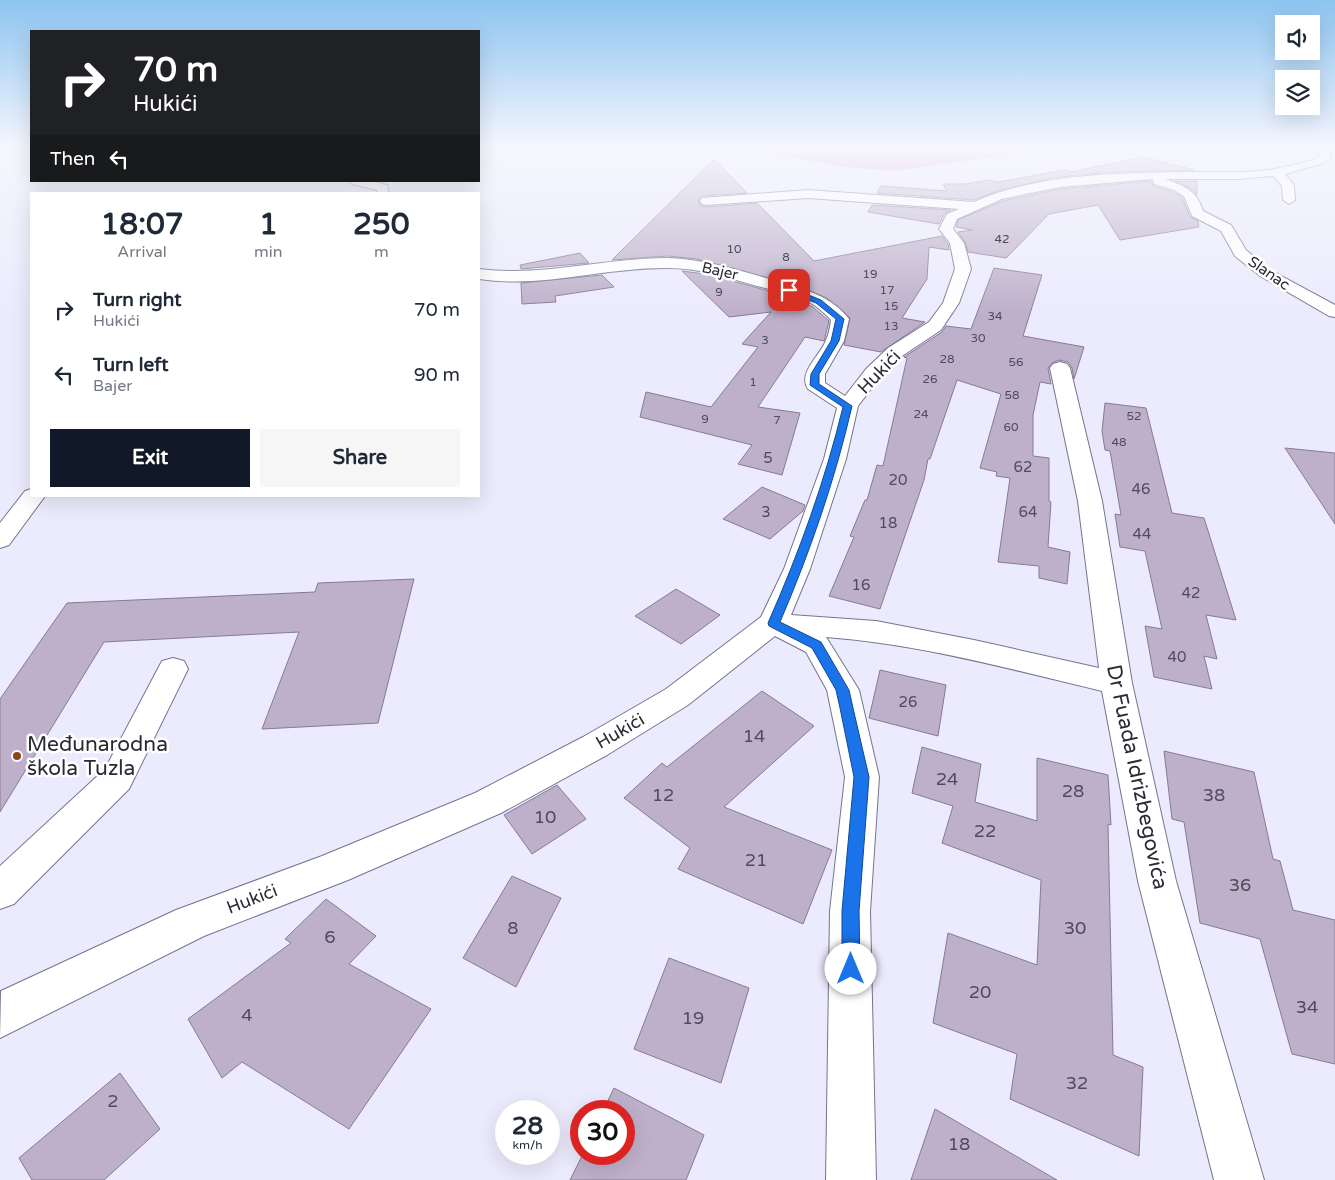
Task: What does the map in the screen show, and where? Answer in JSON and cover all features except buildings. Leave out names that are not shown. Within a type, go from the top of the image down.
[{"type":"street","name":"Hukići","points":[[947,204],[974,206]]},
{"type":"street","name":"Hukići","points":[[0,1016],[16,1006],[190,923],[335,868],[488,803],[595,746],[677,697],[774,623],[797,569],[835,459],[848,406],[873,373],[895,352],[935,326],[951,303],[963,269],[957,243],[946,229],[952,218],[979,204]]},
{"type":"street","name":"Slanac","points":[[1195,204],[1197,213],[1226,228],[1240,253],[1265,273],[1335,312]]},
{"type":"street","name":"Bajer","points":[[480,274],[499,277],[543,276],[639,264],[668,263],[717,269],[789,290],[819,302],[840,319],[835,341],[815,374],[814,385],[848,406]]},
{"type":"street","name":"Dr Fuada Idrizbegovića","points":[[1060,368],[1090,501],[1116,683],[1157,881],[1239,1180]]},
{"type":"street","points":[[0,540],[32,497]]},
{"type":"street","points":[[774,623],[876,631],[974,650],[1116,683]]},
{"type":"street","points":[[774,623],[817,645],[842,690],[862,777],[850,911],[851,1180]]},
{"type":"street","points":[[0,891],[117,779],[173,669]]},
{"type":"place","name":"Međunarodna škola Tuzla","points":[[17,756]]},
{"type":"route","points":[[789,290],[819,302],[840,319],[835,341],[815,374],[814,385],[848,406],[835,459],[797,569],[774,623],[817,645],[842,690],[862,777],[850,911],[851,969]]}]
